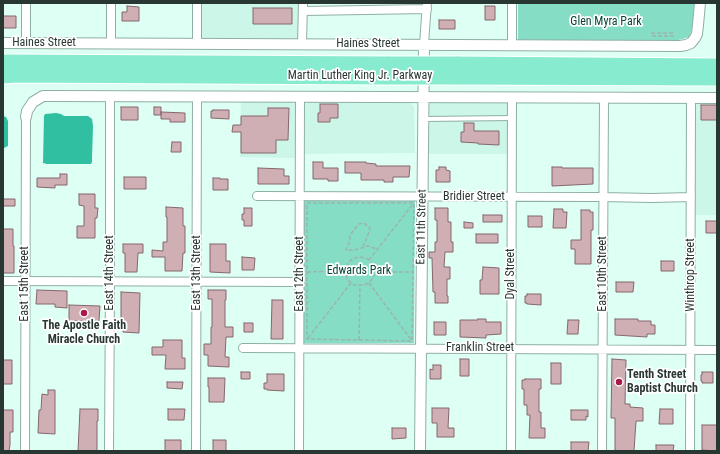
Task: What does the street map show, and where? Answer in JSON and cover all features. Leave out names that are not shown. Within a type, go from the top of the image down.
[{"type":"highway","points":[[658,65],[717,60]]},
{"type":"highway","name":"Martin Luther King Jr. Parkway","points":[[3,62],[389,70]]},
{"type":"highway","name":"Martin Luther King Jr. Parkway","points":[[456,70],[658,65],[716,75]]},
{"type":"highway","name":"Martin Luther King Jr. Parkway","points":[[3,76],[389,70],[716,75]]},
{"type":"street","points":[[26,3],[26,43]]},
{"type":"street","points":[[110,43],[111,3]]},
{"type":"street","points":[[197,3],[197,44]]},
{"type":"street","points":[[512,3],[512,45]]},
{"type":"street","name":"Haines Street","points":[[3,43],[680,46],[691,43],[697,34],[700,3]]},
{"type":"street","points":[[302,44],[303,7],[427,6]]},
{"type":"street","name":"East 11th Street","points":[[420,451],[423,97],[424,44],[427,6]]},
{"type":"street","points":[[26,117],[27,111],[33,102],[43,96],[717,98]]},
{"type":"street","name":"East 14th Street","points":[[109,451],[110,96]]},
{"type":"street","name":"East 13th Street","points":[[196,451],[197,96]]},
{"type":"street","name":"East 12th Street","points":[[299,451],[302,345],[300,282],[300,96]]},
{"type":"street","name":"Dyal Street","points":[[511,451],[512,97]]},
{"type":"street","name":"East 10th Street","points":[[602,451],[604,98]]},
{"type":"street","name":"Winthrop Street","points":[[690,451],[691,98]]},
{"type":"street","name":"East 15th Street","points":[[25,451],[26,117]]},
{"type":"street","name":"Bridier Street","points":[[257,196],[691,197]]},
{"type":"street","points":[[3,281],[300,282]]},
{"type":"street","name":"Franklin Street","points":[[243,348],[302,345],[421,348],[717,350]]},
{"type":"lane","points":[[423,119],[512,118]]},
{"type":"path","points":[[673,33],[652,33],[652,36],[674,36]]},
{"type":"path","points":[[307,339],[307,203],[414,203]]},
{"type":"path","points":[[369,260],[414,203]]},
{"type":"path","points":[[412,341],[414,203]]},
{"type":"path","points":[[363,248],[370,228],[364,223],[359,224],[353,230],[346,249],[347,251],[363,248],[368,246],[378,249]]},
{"type":"path","points":[[360,257],[369,260],[373,266],[374,272],[369,283],[360,286],[351,283],[347,278],[346,271],[351,260],[360,257]]},
{"type":"path","points":[[307,272],[346,271]]},
{"type":"path","points":[[374,272],[413,272]]},
{"type":"path","points":[[302,345],[351,283]]},
{"type":"path","points":[[369,283],[412,341]]},
{"type":"path","points":[[360,286],[360,340]]},
{"type":"path","points":[[307,339],[412,341]]},
{"type":"shaded area","points":[[201,3],[299,3],[298,40],[201,39]]},
{"type":"shaded area","points":[[241,100],[407,101],[414,106],[415,153],[296,154],[296,158],[240,157]]},
{"type":"shaded area","points":[[433,101],[507,101],[507,154],[427,154],[427,107],[428,104]]},
{"type":"shaded area","points":[[695,102],[717,102],[717,215],[695,215]]},
{"type":"shaded area","points":[[56,113],[64,116],[88,116],[92,119],[91,164],[43,163],[44,116],[45,114]]},
{"type":"shaded area","points":[[3,116],[6,117],[8,121],[8,146],[4,148],[3,148]]},
{"type":"green space","name":"Glen Myra Park","points":[[518,3],[695,3],[692,29],[689,37],[678,40],[518,40]]},
{"type":"green space","name":"Edwards Park","points":[[304,200],[415,200],[414,343],[304,343]]},
{"type":"building","points":[[127,6],[139,7],[139,21],[122,21],[122,12],[127,12]]},
{"type":"building","points":[[485,6],[495,6],[495,20],[485,20]]},
{"type":"building","points":[[253,8],[292,8],[292,24],[253,24]]},
{"type":"building","points":[[3,16],[16,16],[16,28],[3,28]]},
{"type":"building","points":[[439,20],[455,20],[455,29],[439,29]]},
{"type":"building","points":[[320,104],[338,104],[338,118],[330,118],[330,122],[318,122]]},
{"type":"building","points":[[701,105],[717,105],[717,120],[701,120]]},
{"type":"building","points":[[121,107],[138,107],[138,120],[121,120]]},
{"type":"building","points":[[154,107],[161,107],[161,115],[154,115]]},
{"type":"building","points":[[268,108],[289,108],[288,140],[276,140],[276,153],[241,153],[241,132],[232,132],[233,125],[241,125],[241,116],[268,116]]},
{"type":"building","points":[[229,110],[229,119],[211,118],[211,111]]},
{"type":"building","points":[[161,112],[185,113],[185,122],[170,122],[170,119],[161,119]]},
{"type":"building","points":[[464,123],[474,123],[474,131],[499,131],[499,145],[461,142],[461,132],[464,132]]},
{"type":"building","points":[[172,142],[181,142],[181,152],[171,152]]},
{"type":"building","points":[[313,162],[323,162],[323,168],[338,168],[338,181],[313,179]]},
{"type":"building","points":[[345,162],[366,162],[376,164],[376,166],[410,166],[409,177],[393,177],[393,182],[384,182],[384,180],[361,180],[361,173],[345,173]]},
{"type":"building","points":[[439,167],[446,167],[446,170],[450,171],[450,182],[436,182],[436,170],[439,170]]},
{"type":"building","points":[[552,167],[593,168],[593,184],[552,186]]},
{"type":"building","points":[[258,168],[284,169],[284,176],[289,176],[289,184],[258,184]]},
{"type":"building","points":[[60,174],[67,174],[67,185],[55,185],[55,188],[37,187],[37,178],[60,178]]},
{"type":"building","points":[[124,177],[146,177],[146,189],[124,189]]},
{"type":"building","points":[[213,178],[228,179],[228,190],[213,190]]},
{"type":"building","points":[[79,194],[95,194],[95,208],[98,208],[97,218],[95,218],[95,238],[77,238],[77,226],[84,226],[84,206],[79,205]]},
{"type":"building","points":[[3,199],[15,199],[15,206],[3,206]]},
{"type":"building","points":[[166,207],[183,208],[185,253],[183,253],[182,271],[165,271],[165,257],[152,257],[152,250],[163,251],[163,242],[167,242]]},
{"type":"building","points":[[244,208],[252,208],[252,226],[244,226],[242,214],[244,214]]},
{"type":"building","points":[[435,208],[448,208],[448,222],[451,222],[451,242],[453,242],[453,252],[445,252],[444,267],[450,267],[450,279],[447,279],[448,303],[435,303],[435,292],[433,292],[432,258],[429,258],[429,252],[435,252],[435,242],[437,242],[437,220],[435,220]]},
{"type":"building","points":[[554,209],[563,209],[563,212],[567,212],[566,228],[553,228]]},
{"type":"building","points":[[581,210],[590,210],[590,212],[593,212],[593,230],[591,230],[591,264],[575,264],[575,249],[571,249],[571,240],[581,240]]},
{"type":"building","points":[[483,215],[502,215],[502,222],[483,222]]},
{"type":"building","points":[[528,216],[542,216],[542,227],[528,227]]},
{"type":"building","points":[[706,221],[717,221],[717,233],[706,233]]},
{"type":"building","points":[[464,222],[473,223],[473,228],[464,228]]},
{"type":"building","points":[[3,229],[13,229],[14,273],[3,273]]},
{"type":"building","points":[[476,234],[498,234],[498,243],[476,243]]},
{"type":"building","points":[[123,244],[143,244],[143,253],[138,253],[137,272],[125,272],[125,253],[123,253]]},
{"type":"building","points":[[210,244],[226,244],[226,261],[230,261],[230,273],[210,272]]},
{"type":"building","points":[[242,257],[255,258],[254,270],[242,270]]},
{"type":"building","points":[[661,261],[674,261],[674,271],[661,271]]},
{"type":"building","points":[[483,267],[499,268],[499,294],[480,294],[480,280],[482,280]]},
{"type":"building","points":[[616,282],[634,282],[633,292],[616,292]]},
{"type":"building","points":[[37,290],[67,291],[67,308],[55,307],[55,304],[36,304]]},
{"type":"building","points":[[208,290],[226,290],[225,327],[233,327],[233,337],[226,337],[225,357],[229,357],[229,367],[208,366],[208,355],[204,355],[204,344],[211,344],[212,299],[208,299]]},
{"type":"building","points":[[121,292],[140,293],[139,333],[123,332],[123,318],[121,318]]},
{"type":"building","points":[[527,294],[541,294],[541,305],[525,303],[525,296],[527,296]]},
{"type":"building","points":[[272,300],[283,300],[283,339],[271,339]]},
{"type":"building","name":"The Apostle Faith Miracle Church","points":[[69,305],[100,306],[99,321],[69,321]]},
{"type":"building","points":[[486,319],[486,322],[501,322],[501,334],[486,335],[486,338],[460,337],[460,320]]},
{"type":"building","points":[[615,319],[638,319],[638,321],[651,321],[651,325],[655,325],[655,334],[647,334],[647,337],[615,335]]},
{"type":"building","points":[[568,320],[579,320],[578,334],[567,334]]},
{"type":"building","points":[[434,322],[446,322],[446,335],[434,335]]},
{"type":"building","points":[[244,323],[253,323],[253,332],[244,332]]},
{"type":"building","points":[[163,340],[182,340],[182,358],[185,358],[185,369],[165,369],[166,355],[152,355],[152,347],[163,347]]},
{"type":"building","points":[[460,359],[469,359],[469,376],[460,376]]},
{"type":"building","name":"Tenth Street Baptist Church","points":[[612,359],[626,360],[625,404],[630,404],[630,407],[643,408],[643,421],[636,421],[634,451],[615,450],[615,418],[611,418]]},
{"type":"building","points":[[3,360],[12,360],[12,384],[3,384]]},
{"type":"building","points":[[551,363],[561,363],[561,384],[551,384]]},
{"type":"building","points":[[433,365],[441,365],[441,379],[430,379],[430,369],[433,370]]},
{"type":"building","points":[[241,372],[250,372],[250,379],[241,379]]},
{"type":"building","points":[[702,372],[713,372],[713,383],[702,383]]},
{"type":"building","points":[[267,374],[284,374],[284,391],[264,389],[264,383],[267,383]]},
{"type":"building","points":[[208,378],[225,378],[224,402],[209,402]]},
{"type":"building","points":[[541,379],[541,389],[539,389],[539,412],[541,412],[541,428],[545,428],[545,438],[529,438],[530,415],[527,415],[527,405],[524,405],[524,389],[522,389],[522,380]]},
{"type":"building","points":[[167,382],[183,382],[182,389],[167,388]]},
{"type":"building","points":[[48,390],[55,390],[55,434],[38,433],[39,410],[41,410],[42,394],[48,395]]},
{"type":"building","points":[[432,408],[449,408],[448,428],[454,428],[454,437],[437,437],[437,423],[432,423]]},
{"type":"building","points":[[80,409],[98,409],[97,451],[78,451]]},
{"type":"building","points":[[168,409],[185,409],[184,420],[168,420]]},
{"type":"building","points":[[660,409],[673,409],[673,424],[659,424]]},
{"type":"building","points":[[3,410],[13,410],[13,432],[10,432],[9,451],[3,451]]},
{"type":"building","points":[[571,410],[588,410],[588,417],[586,416],[586,420],[571,420]]},
{"type":"building","points":[[702,425],[717,425],[717,451],[702,450]]},
{"type":"building","points":[[392,428],[406,428],[406,438],[392,439]]},
{"type":"building","points":[[165,440],[181,440],[181,451],[165,451]]},
{"type":"building","points":[[213,440],[226,440],[226,451],[213,451]]},
{"type":"building","points":[[571,442],[589,442],[588,451],[571,451]]},
{"type":"building","points":[[656,445],[674,445],[673,451],[656,451]]},
{"type":"place","name":"The Apostle Faith Miracle Church","points":[[84,313]]},
{"type":"place","name":"Tenth Street Baptist Church","points":[[619,382]]}]
